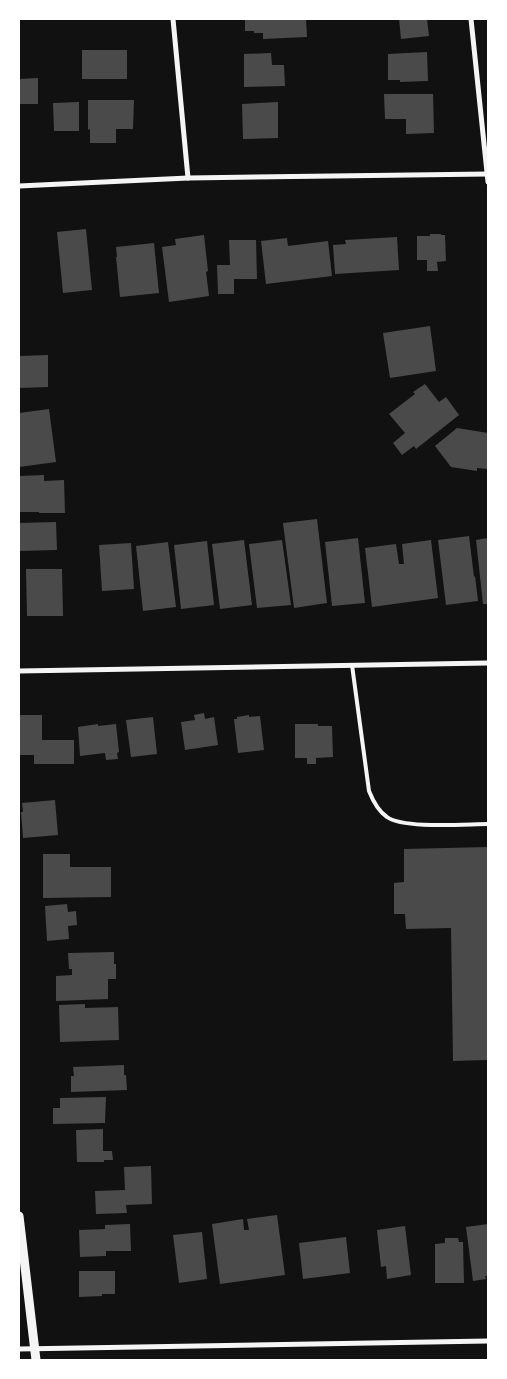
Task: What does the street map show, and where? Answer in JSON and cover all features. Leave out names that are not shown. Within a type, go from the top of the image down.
[{"type":"street","points":[[174,19],[188,178]]},
{"type":"street","points":[[471,19],[488,182]]},
{"type":"street","points":[[19,186],[188,178],[488,174]]},
{"type":"street","points":[[19,671],[488,663]]},
{"type":"street","points":[[19,1216],[36,1360]]},
{"type":"street","points":[[19,1349],[488,1341]]},
{"type":"lane","points":[[352,665],[369,791],[380,810],[394,821],[413,824],[488,824]]},
{"type":"building","points":[[245,19],[306,19],[307,37],[263,39],[263,33],[245,31]]},
{"type":"building","points":[[399,19],[427,19],[429,36],[401,39]]},
{"type":"building","points":[[82,50],[127,50],[127,79],[82,79]]},
{"type":"building","points":[[427,52],[428,81],[400,82],[400,80],[388,80],[388,54]]},
{"type":"building","points":[[271,53],[272,65],[284,65],[285,86],[244,87],[244,54]]},
{"type":"building","points":[[38,78],[38,104],[19,104],[19,79]]},
{"type":"building","points":[[384,94],[433,94],[434,133],[406,134],[406,119],[385,119]]},
{"type":"building","points":[[88,100],[134,100],[133,129],[116,129],[116,143],[90,143]]},
{"type":"building","points":[[79,102],[79,131],[54,131],[53,103]]},
{"type":"building","points":[[278,102],[278,138],[243,139],[242,104]]},
{"type":"building","points":[[86,229],[92,290],[63,293],[57,232]]},
{"type":"building","points":[[430,234],[445,235],[446,261],[437,262],[438,271],[427,271],[427,260],[417,260],[417,236],[430,236]]},
{"type":"building","points":[[204,235],[209,296],[169,302],[162,247],[176,245],[175,239]]},
{"type":"building","points":[[397,237],[399,270],[335,274],[333,245],[346,244],[345,240]]},
{"type":"building","points":[[287,238],[288,246],[328,241],[332,276],[266,284],[261,241]]},
{"type":"building","points":[[229,240],[256,240],[257,279],[234,279],[234,294],[218,294],[217,265],[230,265]]},
{"type":"building","points":[[154,243],[159,293],[120,297],[116,247]]},
{"type":"building","points":[[430,326],[436,371],[390,378],[383,333]]},
{"type":"building","points":[[48,355],[48,387],[19,388],[19,356]]},
{"type":"building","points":[[425,384],[439,402],[446,397],[459,415],[416,449],[414,446],[402,455],[393,443],[405,433],[389,414],[415,394],[413,392]]},
{"type":"building","points":[[49,409],[56,462],[19,467],[19,413]]},
{"type":"building","points":[[457,428],[488,433],[488,469],[477,468],[477,471],[451,467],[435,446]]},
{"type":"building","points":[[44,475],[44,481],[64,480],[65,513],[19,512],[19,476]]},
{"type":"building","points":[[317,519],[327,603],[294,608],[283,523]]},
{"type":"building","points":[[56,522],[57,550],[19,551],[19,523]]},
{"type":"building","points":[[469,536],[478,601],[446,605],[438,540]]},
{"type":"building","points":[[358,538],[365,603],[332,606],[325,542]]},
{"type":"building","points":[[488,538],[488,604],[483,604],[476,540]]},
{"type":"building","points":[[244,540],[252,605],[220,609],[212,544]]},
{"type":"building","points":[[282,540],[291,605],[257,608],[249,544]]},
{"type":"building","points":[[431,540],[438,598],[372,607],[365,548],[396,544],[399,564],[404,564],[402,544]]},
{"type":"building","points":[[207,541],[214,605],[181,609],[174,545]]},
{"type":"building","points":[[168,542],[176,607],[143,611],[136,546]]},
{"type":"building","points":[[131,543],[134,589],[102,591],[99,545]]},
{"type":"building","points":[[26,569],[62,569],[63,616],[27,616]]},
{"type":"building","points":[[204,713],[205,719],[214,717],[218,745],[185,750],[181,722],[195,720],[194,715]]},
{"type":"building","points":[[19,715],[42,715],[42,740],[74,740],[74,764],[34,764],[34,755],[19,755]]},
{"type":"building","points":[[249,715],[249,717],[260,716],[264,750],[238,753],[234,719]]},
{"type":"building","points":[[153,717],[157,754],[131,757],[126,720]]},
{"type":"building","points":[[98,724],[98,726],[116,724],[118,759],[106,760],[105,753],[80,756],[78,727]]},
{"type":"building","points":[[295,724],[332,726],[333,757],[316,758],[316,764],[307,764],[307,758],[295,758]]},
{"type":"building","points":[[55,800],[58,835],[23,838],[22,803]]},
{"type":"building","points":[[488,847],[488,1060],[453,1061],[451,928],[406,929],[405,914],[394,914],[394,883],[404,882],[404,849]]},
{"type":"building","points":[[43,854],[70,854],[70,867],[111,867],[111,897],[43,898]]},
{"type":"building","points":[[67,904],[68,912],[76,911],[77,925],[68,926],[69,939],[47,941],[45,906]]},
{"type":"building","points":[[114,952],[116,979],[108,979],[108,999],[56,1001],[56,976],[72,975],[72,969],[69,969],[68,953]]},
{"type":"building","points":[[85,1004],[85,1008],[118,1007],[119,1040],[60,1042],[59,1005]]},
{"type":"building","points":[[124,1065],[127,1090],[71,1092],[71,1076],[74,1076],[73,1067]]},
{"type":"building","points":[[106,1097],[105,1123],[53,1124],[53,1108],[60,1108],[60,1098]]},
{"type":"building","points":[[103,1129],[103,1151],[112,1151],[113,1160],[77,1162],[76,1130]]},
{"type":"building","points":[[151,1166],[152,1204],[126,1205],[127,1213],[96,1214],[95,1191],[125,1190],[124,1167]]},
{"type":"building","points":[[277,1215],[285,1275],[220,1284],[212,1224],[243,1219],[244,1230],[249,1230],[247,1219]]},
{"type":"building","points":[[130,1224],[131,1251],[106,1251],[106,1256],[80,1257],[79,1230],[105,1229],[105,1225]]},
{"type":"building","points":[[488,1224],[488,1276],[485,1276],[486,1279],[473,1281],[466,1227]]},
{"type":"building","points":[[405,1226],[411,1275],[387,1279],[386,1266],[381,1267],[377,1230]]},
{"type":"building","points":[[202,1232],[207,1279],[179,1283],[173,1235]]},
{"type":"building","points":[[346,1237],[350,1273],[303,1279],[299,1243]]},
{"type":"building","points":[[445,1238],[458,1238],[459,1242],[463,1242],[464,1283],[435,1283],[435,1244],[445,1243]]},
{"type":"building","points":[[79,1271],[115,1271],[115,1294],[79,1297]]}]
